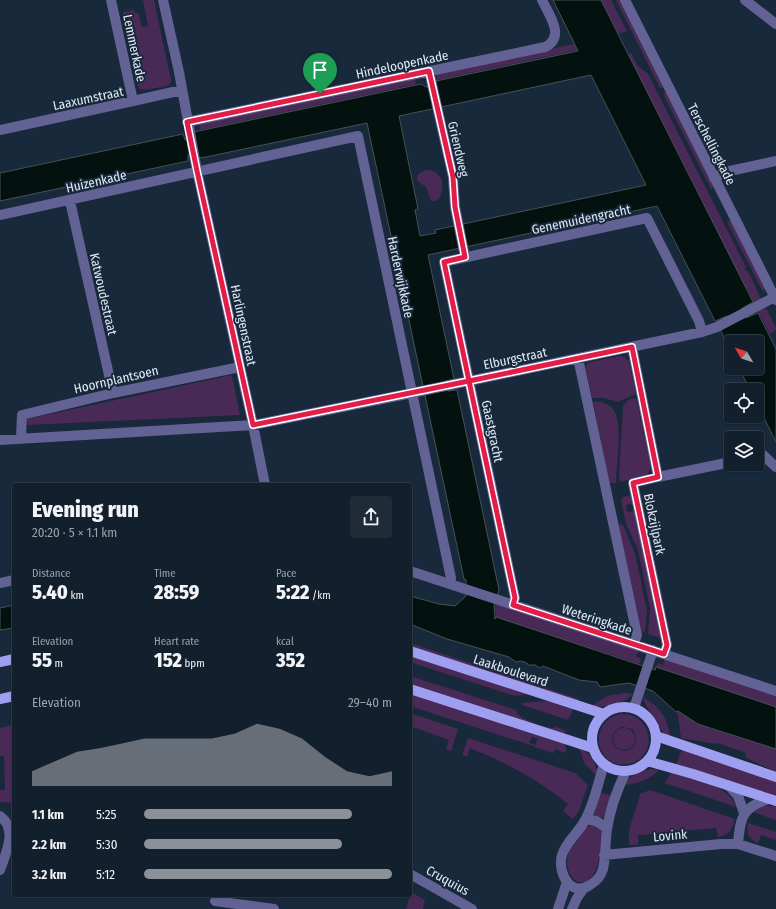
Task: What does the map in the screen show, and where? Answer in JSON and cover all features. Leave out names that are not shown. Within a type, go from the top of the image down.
[{"type":"main road","name":"Laakboulevard","points":[[412,652],[604,714]]},
{"type":"main road","points":[[0,662],[12,659]]},
{"type":"main road","points":[[412,690],[593,748]]},
{"type":"main road","points":[[0,699],[12,696]]},
{"type":"main road","points":[[616,708],[634,708],[648,717],[652,723],[656,736],[655,748],[647,761],[641,767],[626,771],[614,770],[604,764],[596,755],[593,748],[592,737],[594,727],[597,721],[604,714],[616,708]]},
{"type":"main road","points":[[656,736],[776,777]]},
{"type":"main road","points":[[647,761],[728,785],[772,800]]},
{"type":"street","name":"Lemmerkade","points":[[111,0],[133,101]]},
{"type":"street","points":[[163,0],[197,171]]},
{"type":"street","name":"Hindeloopenkade","points":[[187,122],[551,44],[555,36],[554,25],[542,0]]},
{"type":"street","name":"Terschellingkade","points":[[625,0],[775,298]]},
{"type":"street","points":[[745,0],[776,24]]},
{"type":"street","name":"Griendweg","points":[[429,71],[453,177],[455,207],[464,253]]},
{"type":"street","name":"Laaxumstraat","points":[[0,130],[182,90]]},
{"type":"street","name":"Harderwijkkade","points":[[197,171],[358,136],[452,578],[450,584]]},
{"type":"street","points":[[714,178],[725,172],[776,161]]},
{"type":"street","name":"Huizenkade","points":[[0,215],[70,201],[197,171]]},
{"type":"street","name":"Harlingenstraat","points":[[197,171],[265,483]]},
{"type":"street","name":"Katwoudestraat","points":[[70,201],[113,393]]},
{"type":"street","name":"Genemuidengracht","points":[[444,262],[464,253],[647,218],[699,321],[702,332]]},
{"type":"street","name":"Gaastgracht","points":[[444,262],[515,598],[513,605]]},
{"type":"street","name":"Elburgstraat","points":[[253,425],[412,394],[448,385],[702,332],[775,298]]},
{"type":"street","name":"Blokzijlpark","points":[[632,347],[658,477],[633,483],[667,645],[664,654]]},
{"type":"street","points":[[578,358],[637,635],[634,644]]},
{"type":"street","name":"Hoornplantsoen","points":[[21,438],[22,415],[113,393],[240,367]]},
{"type":"street","points":[[0,440],[253,425]]},
{"type":"street","points":[[764,459],[776,467]]},
{"type":"street","points":[[658,477],[724,463]]},
{"type":"street","name":"Weteringkade","points":[[412,572],[776,691]]},
{"type":"street","points":[[0,583],[12,580]]},
{"type":"street","points":[[634,708],[653,650]]},
{"type":"street","points":[[584,888],[572,886],[567,882],[561,870],[560,861],[562,853],[586,819],[604,764]]},
{"type":"street","points":[[572,909],[576,898],[584,888],[596,882],[600,876],[603,868],[607,828],[612,804],[626,771]]},
{"type":"street","points":[[728,785],[738,796],[744,813]]},
{"type":"street","points":[[738,844],[739,828],[744,813],[756,803],[772,800]]},
{"type":"street","points":[[0,816],[8,824],[10,839],[0,870]]},
{"type":"street","points":[[586,819],[596,821],[607,828]]},
{"type":"street","name":"Lovink","points":[[604,855],[721,844],[738,844],[776,856]]},
{"type":"street","name":"Cruquius","points":[[412,875],[472,909]]},
{"type":"street","points":[[558,909],[567,882]]},
{"type":"street","points":[[215,902],[274,909]]},
{"type":"shaded area","points":[[143,0],[154,0],[171,80],[170,84],[167,86],[145,90],[140,89],[138,86],[123,14],[123,12],[134,10],[135,13],[138,13],[142,27],[148,26]]},
{"type":"shaded area","points":[[553,0],[601,0],[753,302],[741,309],[746,318],[758,313],[776,349],[776,442],[764,418],[764,383],[746,383],[742,375],[764,375],[764,335],[724,335],[724,337],[721,331],[727,316],[715,321],[657,206],[428,255],[454,379],[446,381],[448,391],[457,390],[499,590],[494,606],[495,619],[496,617],[655,670],[656,667],[776,707],[776,749],[698,724],[678,711],[676,712],[653,691],[629,683],[600,687],[597,682],[579,680],[543,666],[540,668],[535,665],[528,665],[527,663],[521,661],[516,662],[509,657],[447,639],[412,625],[412,597],[439,604],[455,606],[466,596],[466,580],[464,579],[367,123],[206,157],[199,158],[198,153],[188,155],[188,161],[0,201],[0,173],[183,134],[185,140],[195,138],[194,132],[421,84],[428,88],[436,81],[578,51]],"holes":[[[591,75],[646,185],[435,230],[436,233],[420,236],[415,210],[418,209],[399,116]]]},
{"type":"shaded area","points":[[601,0],[611,0],[627,31],[618,34]]},
{"type":"shaded area","points":[[616,0],[620,0],[664,87],[660,88]]},
{"type":"shaded area","points":[[574,44],[577,50],[437,80],[436,73]]},
{"type":"shaded area","points":[[631,53],[638,66],[648,74],[746,267],[746,271],[748,271],[761,299],[754,303],[747,288],[745,288],[628,55]]},
{"type":"shaded area","points":[[415,79],[416,84],[200,130],[199,124]]},
{"type":"shaded area","points":[[666,91],[714,187],[711,189],[663,94]]},
{"type":"shaded area","points":[[426,170],[434,171],[442,181],[441,194],[439,199],[435,201],[431,200],[427,189],[417,180],[418,175]]},
{"type":"shaded area","points":[[731,220],[765,289],[764,294],[727,222]]},
{"type":"shaded area","points":[[766,308],[776,328],[776,330],[770,334],[758,311]]},
{"type":"shaded area","points":[[620,356],[625,357],[629,362],[636,394],[617,402],[604,398],[592,398],[586,368],[587,364]]},
{"type":"shaded area","points":[[232,375],[240,415],[28,425],[27,419]]},
{"type":"shaded area","points":[[636,398],[651,468],[647,475],[620,482],[619,476],[623,406],[628,400]]},
{"type":"shaded area","points":[[596,401],[610,406],[616,415],[619,444],[616,483],[609,482],[593,402]]},
{"type":"shaded area","points":[[630,495],[633,506],[632,504],[626,505],[627,512],[633,511],[634,509],[661,638],[648,634],[650,609],[638,550],[626,524],[621,500],[623,497]]},
{"type":"shaded area","points":[[618,524],[623,525],[635,553],[647,610],[645,632],[641,631]]},
{"type":"shaded area","points":[[496,603],[639,649],[636,656],[641,659],[640,664],[496,617]]},
{"type":"shaded area","points":[[12,605],[12,628],[0,630],[0,608]]},
{"type":"shaded area","points":[[412,644],[579,699],[578,701],[412,647]]},
{"type":"shaded area","points":[[412,655],[529,694],[515,696],[412,663]]},
{"type":"shaded area","points":[[665,658],[776,694],[776,707],[656,667],[658,663],[663,665]]},
{"type":"shaded area","points":[[412,677],[516,710],[516,713],[534,723],[554,728],[553,726],[565,730],[565,735],[412,685]]},
{"type":"shaded area","points":[[412,693],[565,742],[566,753],[555,749],[554,753],[534,747],[538,739],[532,737],[529,743],[534,744],[533,746],[412,707]]},
{"type":"shaded area","points":[[624,693],[633,694],[619,703],[602,707],[591,706],[607,696]]},
{"type":"shaded area","points":[[643,697],[654,705],[662,714],[668,725],[670,738],[665,735],[647,707]]},
{"type":"shaded area","points":[[545,701],[574,707],[568,720],[522,705],[522,703]]},
{"type":"shaded area","points":[[678,711],[698,724],[776,749],[776,772],[745,757],[746,753],[718,743],[681,738],[678,715],[676,712]]},
{"type":"shaded area","points":[[412,714],[458,729],[451,751],[446,749],[449,740],[412,727]]},
{"type":"shaded area","points":[[620,714],[632,715],[640,720],[646,728],[649,737],[648,746],[644,754],[637,761],[627,764],[616,764],[608,759],[602,752],[599,744],[599,734],[603,725],[610,718]],"holes":[[[623,727],[632,729],[636,739],[632,748],[626,751],[616,748],[612,740],[614,732]]]},
{"type":"shaded area","points":[[12,725],[12,803],[0,802],[0,790],[5,790],[4,756],[0,756],[0,728]]},
{"type":"shaded area","points":[[624,728],[628,729],[634,735],[634,743],[628,749],[624,750],[620,749],[614,743],[613,739],[614,735],[620,729]]},
{"type":"shaded area","points":[[468,738],[575,773],[588,785],[579,811],[573,819],[563,811],[568,804],[557,795],[533,779],[496,759],[470,748],[467,757],[462,755]]},
{"type":"shaded area","points":[[578,746],[592,758],[596,766],[597,776],[585,764]]},
{"type":"shaded area","points":[[682,749],[776,780],[776,798],[676,765]]},
{"type":"shaded area","points":[[653,769],[659,770],[642,781],[623,785],[636,774]]},
{"type":"shaded area","points":[[671,773],[709,783],[726,793],[732,799],[736,807],[665,783]]},
{"type":"shaded area","points":[[650,790],[735,819],[733,826],[727,834],[718,837],[716,828],[684,831],[684,840],[677,841],[675,832],[638,835],[638,845],[629,845],[629,831],[640,794]]},
{"type":"shaded area","points":[[599,792],[612,796],[603,818],[593,815]]},
{"type":"shaded area","points":[[763,806],[776,806],[776,820],[753,812]]},
{"type":"shaded area","points":[[748,823],[776,832],[776,840],[761,835],[758,843],[755,842],[748,835]]},
{"type":"shaded area","points":[[592,825],[601,830],[600,854],[593,875],[588,880],[578,882],[570,874],[568,868],[567,862],[569,853],[584,830]]},
{"type":"shaded area","points":[[412,893],[425,900],[423,909],[406,909],[410,897],[412,897]]},
{"type":"route","points":[[320,94],[187,122],[253,425],[412,394],[448,385],[469,381],[578,358],[601,354],[632,347],[658,477],[633,483],[667,645],[664,654],[513,605],[515,598],[473,400],[469,381],[444,262],[465,257],[455,207],[453,177],[429,71],[320,94]]}]
